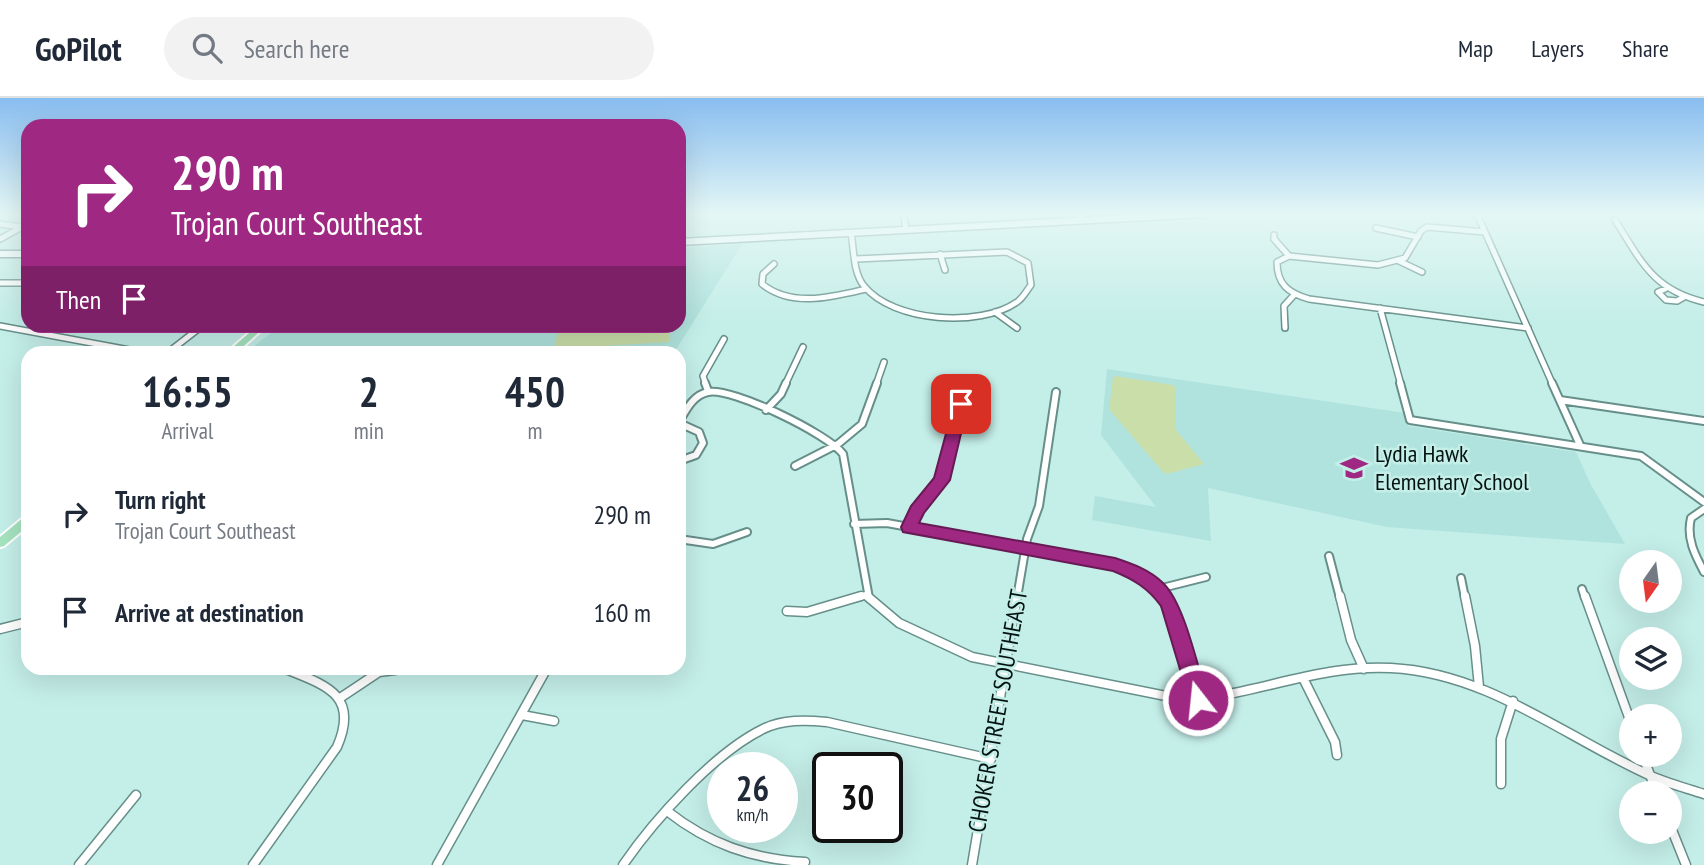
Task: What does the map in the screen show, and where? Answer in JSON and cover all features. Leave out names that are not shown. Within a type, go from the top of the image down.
[{"type":"main road","points":[[238,346],[254,333]]},
{"type":"main road","points":[[0,543],[21,526]]},
{"type":"street","points":[[854,250],[856,258],[861,282],[866,289],[882,302],[916,315],[956,319],[995,312],[1018,300],[1029,287],[1031,277],[1028,263],[1022,257],[1007,252],[856,258]]},
{"type":"street","points":[[1284,250],[1289,256]]},
{"type":"street","points":[[1411,250],[1408,256],[1399,261],[1371,265],[1289,256],[1280,259],[1276,265],[1280,285],[1294,295],[1528,328]]},
{"type":"street","points":[[1493,250],[1580,445]]},
{"type":"street","points":[[1635,250],[1650,274],[1668,291],[1704,302]]},
{"type":"street","points":[[0,254],[21,254]]},
{"type":"street","points":[[940,254],[945,270]]},
{"type":"street","points":[[1399,261],[1422,272]]},
{"type":"street","points":[[774,264],[763,274],[762,284],[778,293],[815,299],[866,289]]},
{"type":"street","points":[[0,283],[21,283]]},
{"type":"street","points":[[1668,291],[1658,292],[1665,300],[1676,302],[1684,297]]},
{"type":"street","points":[[1285,328],[1284,306],[1294,295]]},
{"type":"street","points":[[1380,308],[1409,421],[1641,456],[1704,502]]},
{"type":"street","points":[[995,312],[1017,328]]},
{"type":"street","points":[[0,326],[21,330]]},
{"type":"street","points":[[38,333],[108,346]]},
{"type":"street","points":[[176,346],[193,333]]},
{"type":"street","points":[[708,391],[703,376],[724,339]]},
{"type":"street","points":[[766,410],[781,394],[803,347]]},
{"type":"street","points":[[795,466],[838,444],[862,424],[884,362]]},
{"type":"street","points":[[909,527],[917,510],[942,480],[967,379]]},
{"type":"street","points":[[686,412],[695,397],[708,391],[729,396],[816,430],[838,444],[844,454],[866,595],[881,611],[939,643],[972,657],[1159,696],[1198,700],[1364,669],[1417,670],[1479,687],[1513,701],[1650,776],[1704,794]]},
{"type":"street","name":"CHOKER STREET SOUTHEAST","points":[[972,865],[1026,549],[1039,506],[1056,393]]},
{"type":"street","points":[[1560,400],[1704,421]]},
{"type":"street","points":[[686,426],[699,432],[703,443],[695,455],[686,458]]},
{"type":"street","points":[[1704,509],[1691,517],[1689,529],[1695,555],[1704,572]]},
{"type":"street","points":[[854,524],[879,523],[909,527],[1124,568],[1147,579],[1158,589],[1172,611],[1198,700]]},
{"type":"street","points":[[686,540],[713,544],[747,533]]},
{"type":"street","points":[[1329,556],[1338,582],[1350,643],[1364,669]]},
{"type":"street","points":[[1158,589],[1206,578]]},
{"type":"street","points":[[1461,578],[1475,646],[1479,687]]},
{"type":"street","points":[[1582,589],[1624,704]]},
{"type":"street","points":[[787,611],[807,611],[866,595]]},
{"type":"street","points":[[0,629],[21,624]]},
{"type":"street","points":[[253,865],[342,738],[347,720],[340,698],[300,675]]},
{"type":"street","points":[[340,698],[374,675]]},
{"type":"street","points":[[437,865],[543,675]]},
{"type":"street","points":[[1304,680],[1330,731],[1337,755]]},
{"type":"street","points":[[1502,784],[1501,739],[1513,701]]},
{"type":"street","points":[[522,715],[554,722]]},
{"type":"street","points":[[623,865],[636,844],[667,811],[742,742],[761,730],[789,721],[827,722],[991,759]]},
{"type":"street","points":[[1647,767],[1652,781]]},
{"type":"street","points":[[79,865],[136,795]]},
{"type":"street","points":[[667,811],[695,832],[726,848],[759,858],[805,862]]},
{"type":"street","points":[[1678,844],[1686,865]]},
{"type":"shaded area","points":[[686,250],[738,250],[678,346],[254,346],[271,333],[686,333]]},
{"type":"shaded area","name":"Lydia Hawk Elementary School","points":[[1107,369],[1405,413],[1408,426],[1576,452],[1590,483],[1625,544],[1387,527],[1208,488],[1211,541],[1092,520],[1095,496],[1156,507],[1101,435]]},
{"type":"green space","points":[[557,333],[670,333],[669,342],[555,346]]},
{"type":"green space","points":[[1115,376],[1173,385],[1176,388],[1176,430],[1204,464],[1167,474],[1162,471],[1109,409]]},
{"type":"place","name":"Lydia Hawk Elementary School","points":[[1354,468]]},
{"type":"route","points":[[961,404],[942,480],[917,510],[909,527],[1115,565],[1147,579],[1165,597],[1172,611],[1198,700]]}]
